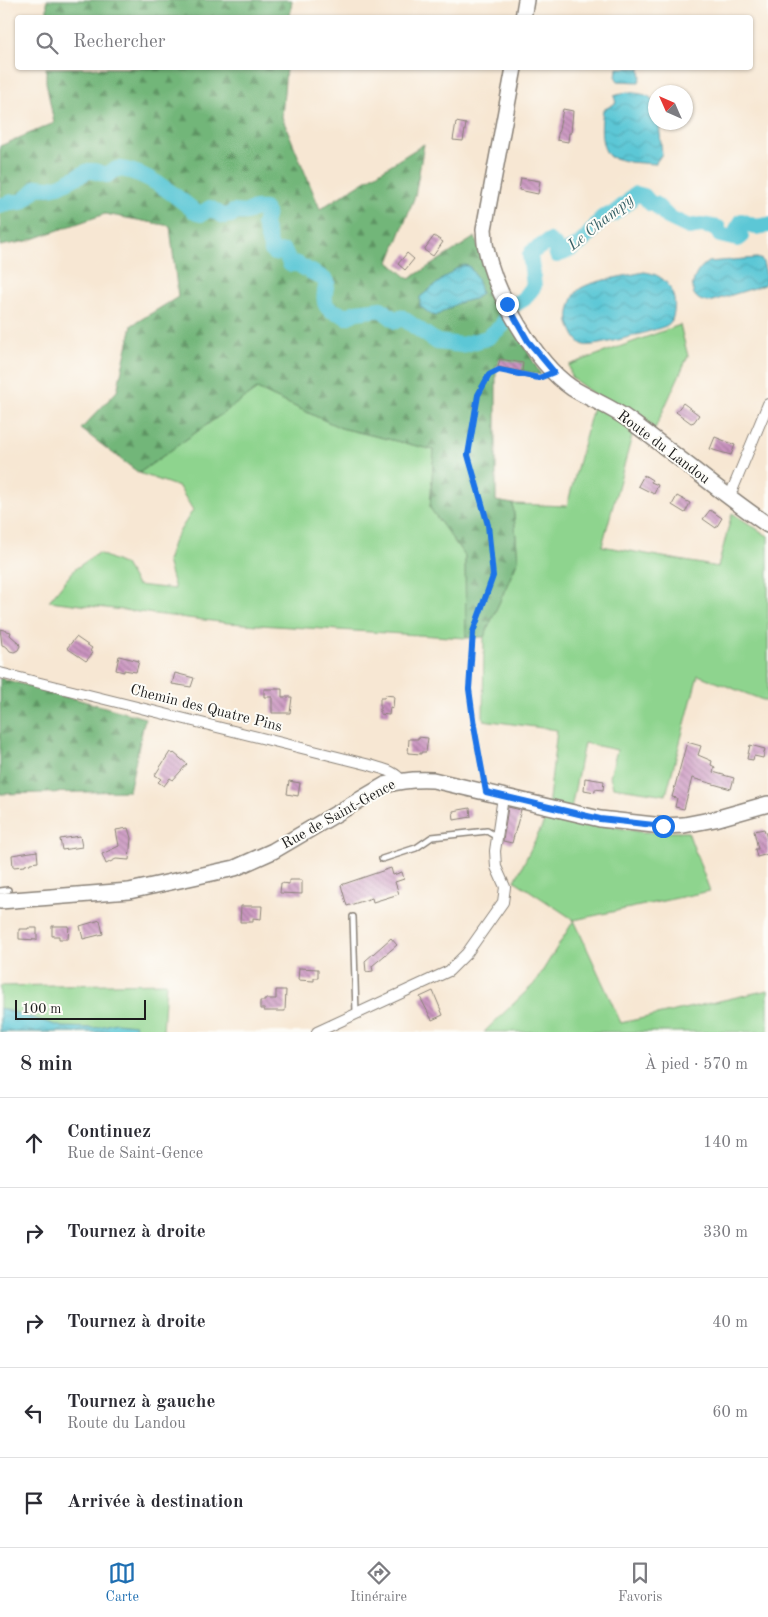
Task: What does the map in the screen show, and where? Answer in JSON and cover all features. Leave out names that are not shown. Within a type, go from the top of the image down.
[{"type":"street","points":[[524,15],[526,0]]},
{"type":"street","name":"Route du Landou","points":[[514,70],[484,229],[486,248],[496,282],[507,304],[528,341],[554,372],[572,387],[627,418],[729,498],[768,524]]},
{"type":"street","points":[[729,498],[768,404]]},
{"type":"street","name":"Chemin des Quatre Pins","points":[[0,673],[370,765],[390,771],[401,780]]},
{"type":"street","name":"Rue de Saint-Gence","points":[[4,896],[129,892],[235,868],[273,851],[386,786],[401,780],[433,780],[600,819],[663,826],[684,825],[715,819],[768,804]]},
{"type":"street","points":[[317,1032],[449,971],[467,953],[503,902],[505,887],[496,867],[495,851],[504,797]]},
{"type":"lane","points":[[382,859],[416,848],[432,837],[487,831],[497,837]]},
{"type":"lane","points":[[0,891],[4,896]]},
{"type":"lane","points":[[353,917],[356,1013]]},
{"type":"path","points":[[486,792],[469,689],[473,632],[493,576],[488,525],[468,455],[478,395],[489,375],[499,370],[539,378],[554,372]]},
{"type":"green space","points":[[47,0],[292,0],[290,15],[47,15]]},
{"type":"green space","points":[[46,70],[286,70],[282,117],[320,209],[424,144],[415,196],[389,262],[409,279],[475,237],[490,286],[541,375],[496,365],[496,501],[513,504],[518,560],[484,637],[466,638],[465,556],[430,508],[434,450],[341,428],[257,389],[139,473],[81,429],[117,391],[132,325],[178,297],[170,226],[105,214],[27,241],[0,246],[0,146],[54,123],[46,82]]},
{"type":"green space","points":[[680,325],[688,356],[654,431],[637,418],[602,546],[718,567],[732,513],[768,536],[768,702],[698,675],[666,795],[613,787],[610,776],[617,750],[584,743],[569,819],[642,832],[688,832],[710,891],[574,920],[515,881],[547,816],[557,730],[483,720],[484,637],[518,560],[513,504],[567,506],[596,396],[571,377],[569,365]]},
{"type":"green space","points":[[257,389],[341,428],[434,450],[430,508],[465,556],[466,638],[228,623],[49,601],[75,569],[98,553],[125,565],[137,585],[175,589],[167,561],[174,540],[193,510],[179,487],[139,473]]},
{"type":"green space","points":[[0,678],[145,718],[129,791],[0,794]]},
{"type":"green space","points":[[574,920],[621,1023],[768,990],[768,1032],[484,1032],[535,983]]},
{"type":"green space","points":[[166,983],[163,1032],[0,1032],[0,986]]},
{"type":"water","points":[[617,70],[640,70],[639,82],[618,81],[616,78]]},
{"type":"water","points":[[627,92],[648,96],[648,130],[660,130],[662,154],[655,164],[629,162],[610,157],[606,152],[602,141],[601,128],[603,110],[616,103],[614,96]]},
{"type":"water","points":[[757,258],[762,260],[765,269],[766,279],[764,285],[709,302],[696,297],[693,291],[694,278],[702,266],[708,262]]},
{"type":"water","points":[[463,265],[469,266],[473,272],[481,294],[474,299],[458,303],[436,316],[420,306],[420,297]]},
{"type":"water","points":[[644,272],[660,277],[670,288],[675,304],[672,320],[664,327],[623,339],[590,345],[584,345],[579,341],[569,323],[571,304],[575,294],[587,285]]},
{"type":"water","points":[[0,1008],[62,1027],[95,1028],[116,1023],[135,1025],[136,1032],[0,1032]]},
{"type":"building","points":[[563,109],[573,111],[571,133],[569,133],[568,142],[557,140]]},
{"type":"building","points":[[456,122],[466,124],[463,141],[453,140]]},
{"type":"building","points":[[521,178],[540,181],[538,194],[519,190]]},
{"type":"building","points":[[434,236],[443,242],[433,256],[424,250]]},
{"type":"building","points":[[407,253],[414,259],[405,270],[398,264]]},
{"type":"building","points":[[500,359],[523,363],[522,372],[498,367]]},
{"type":"building","points":[[683,403],[699,415],[694,422],[691,423],[676,412]]},
{"type":"building","points":[[715,437],[735,445],[731,455],[710,449]]},
{"type":"building","points":[[644,475],[652,480],[651,482],[658,485],[654,494],[638,486]]},
{"type":"building","points":[[677,496],[690,503],[685,513],[672,505]]},
{"type":"building","points":[[710,510],[722,518],[716,528],[703,519]]},
{"type":"building","points":[[0,629],[11,632],[10,635],[19,643],[18,650],[10,651],[2,645]]},
{"type":"building","points":[[76,637],[92,648],[90,651],[93,653],[86,661],[67,648]]},
{"type":"building","points":[[119,656],[139,661],[136,672],[116,670]]},
{"type":"building","points":[[175,673],[194,678],[191,687],[172,684]]},
{"type":"building","points":[[264,689],[282,689],[282,697],[292,697],[290,713],[272,713],[272,697],[264,697]]},
{"type":"building","points":[[385,695],[394,696],[393,708],[390,707],[389,715],[380,714],[380,698],[384,698]]},
{"type":"building","points":[[418,737],[428,738],[426,752],[421,752],[421,754],[408,753],[409,739],[418,739]]},
{"type":"building","points":[[687,742],[701,746],[698,755],[712,761],[711,765],[715,767],[713,772],[734,778],[731,789],[692,778],[684,809],[675,807],[677,798],[672,797]]},
{"type":"building","points":[[750,745],[765,749],[763,758],[754,756],[753,760],[747,759]]},
{"type":"building","points":[[170,752],[187,764],[173,780],[170,778],[164,786],[158,782],[161,779],[155,775]]},
{"type":"building","points":[[585,778],[604,781],[603,790],[595,789],[595,792],[584,790]]},
{"type":"building","points":[[289,781],[300,783],[298,796],[287,794]]},
{"type":"building","points":[[508,807],[521,810],[512,843],[503,841]]},
{"type":"building","points":[[470,808],[471,817],[454,820],[453,811]]},
{"type":"building","points":[[128,828],[131,838],[129,860],[116,859],[106,864],[102,854],[119,846],[116,830]]},
{"type":"building","points":[[764,829],[768,841],[768,854],[757,857],[755,849],[758,849],[754,831]]},
{"type":"building","points":[[80,836],[82,847],[62,850],[60,839]]},
{"type":"building","points":[[37,851],[38,862],[13,867],[12,855]]},
{"type":"building","points":[[391,868],[393,875],[402,872],[404,879],[395,882],[399,894],[373,902],[372,898],[347,906],[341,885]]},
{"type":"building","points":[[289,880],[302,880],[302,894],[280,893],[281,883],[289,884]]},
{"type":"building","points":[[241,906],[262,906],[261,919],[253,918],[253,922],[240,922]]},
{"type":"building","points":[[100,920],[103,934],[83,939],[80,926]]},
{"type":"building","points":[[52,926],[69,926],[68,939],[59,939],[59,936],[52,936]]},
{"type":"building","points":[[37,928],[37,940],[19,939],[19,929]]},
{"type":"building","points":[[391,938],[397,945],[372,966],[373,971],[366,972],[365,961]]},
{"type":"building","points":[[299,968],[318,969],[318,978],[314,978],[314,981],[298,980]]},
{"type":"building","points":[[276,990],[286,990],[285,1011],[264,1011],[264,1009],[260,1009],[260,1001],[276,999]]},
{"type":"building","points":[[433,991],[443,1015],[432,1020],[420,997]]},
{"type":"waterway","name":"Le Champy","points":[[0,206],[12,202],[22,202],[38,187],[49,188],[59,186],[88,171],[107,175],[115,170],[131,171],[152,180],[197,213],[201,214],[210,208],[223,216],[231,215],[233,212],[264,209],[267,213],[264,224],[272,251],[274,253],[285,252],[290,264],[298,264],[327,282],[324,298],[326,305],[331,310],[346,317],[356,312],[381,309],[396,321],[401,317],[437,342],[462,345],[487,338],[502,326],[506,315]]},
{"type":"waterway","name":"Le Champy","points":[[514,305],[524,299],[534,286],[530,255],[532,252],[549,241],[555,246],[557,255],[573,248],[583,241],[604,216],[613,214],[636,194],[644,196],[668,217],[689,227],[701,225],[718,228],[720,235],[737,239],[741,237],[737,229],[742,221],[756,227],[768,225]]},
{"type":"route","points":[[507,304],[528,341],[554,372],[539,378],[499,370],[489,375],[478,395],[468,455],[488,525],[493,576],[473,632],[469,689],[486,792],[600,819],[663,826]]}]
